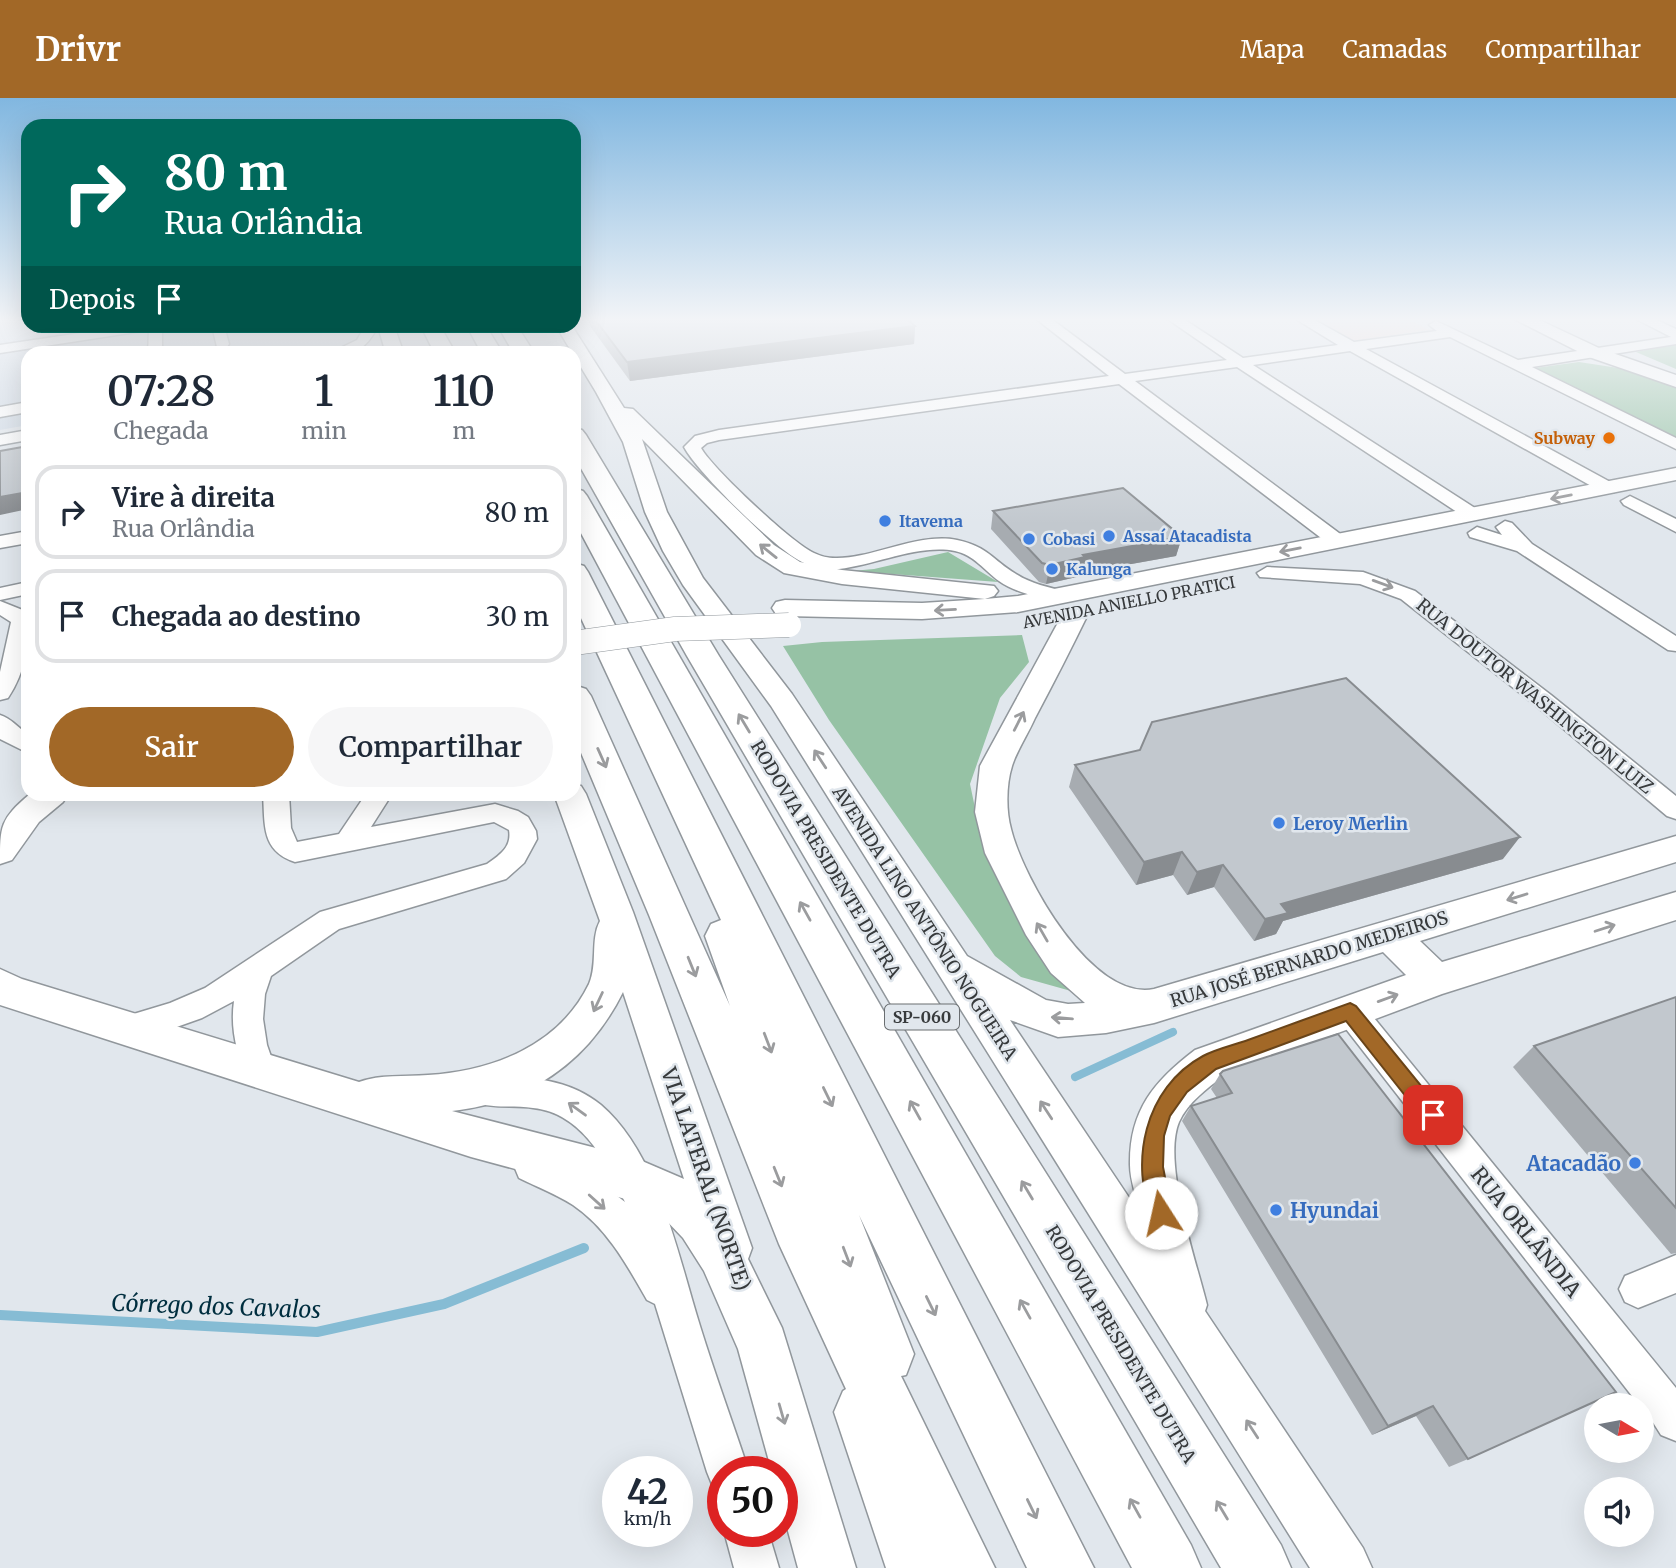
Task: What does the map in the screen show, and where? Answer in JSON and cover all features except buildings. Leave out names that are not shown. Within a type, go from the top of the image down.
[{"type":"highway","points":[[581,465],[612,478],[671,570],[692,580]]},
{"type":"highway","name":"SP-060","points":[[581,467],[1168,1568]]},
{"type":"highway","name":"RODOVIA PRESIDENTE DUTRA","points":[[581,467],[716,679],[1258,1568]]},
{"type":"highway","points":[[581,586],[868,1179],[1061,1568]]},
{"type":"highway","points":[[629,682],[964,1568]]},
{"type":"highway","points":[[581,712],[670,915],[798,1225],[919,1568]]},
{"type":"highway","points":[[798,1225],[964,1568]]},
{"type":"main road","name":"AVENIDA LINO ANTÔNIO NOGUEIRA","points":[[602,387],[633,442],[656,512],[692,580],[782,701],[1343,1568]]},
{"type":"main road","points":[[614,406],[634,420],[765,550],[793,568],[842,578],[1061,603],[996,766],[991,792],[992,821],[1002,850],[1036,921],[1059,958],[1097,993],[1123,1003],[1154,1006]]},
{"type":"main road","name":"AVENIDA ANIELLO PRATICI","points":[[1061,603],[1267,573],[1608,488],[1676,474]]},
{"type":"main road","name":"AVENIDA ANIELLO PRATICI","points":[[581,625],[682,613],[962,629],[1016,625],[1061,603],[1336,541],[1475,523],[1505,527],[1676,491]]},
{"type":"main road","name":"AVENIDA ANIELLO PRATICI","points":[[581,642],[787,617]]},
{"type":"main road","points":[[0,851],[13,816],[40,801]]},
{"type":"main road","name":"VIA LATERAL (NORTE)","points":[[573,801],[615,912],[763,1348],[827,1568]]},
{"type":"main road","name":"RUA JOSÉ BERNARDO MEDEIROS","points":[[949,961],[1008,1001],[1061,1020],[1107,1015],[1154,1006],[1676,849]]},
{"type":"main road","points":[[1190,1332],[1152,1167],[1154,1136],[1161,1112],[1180,1086],[1209,1063],[1350,1011],[1436,980],[1676,906]]},
{"type":"main road","points":[[327,1093],[415,1096],[466,1091],[513,1078],[563,1048],[594,1011],[613,966],[615,912]]},
{"type":"main road","points":[[1390,935],[1436,980]]},
{"type":"main road","points":[[0,985],[10,992],[327,1093],[471,1137],[635,1180],[678,1200],[699,1222],[721,1254],[763,1348]]},
{"type":"street","points":[[1061,603],[1006,577],[975,551],[953,545],[927,546],[836,564],[810,559],[794,549],[700,461],[692,447],[701,439],[1068,387]]},
{"type":"street","points":[[1131,387],[1336,541]]},
{"type":"street","points":[[1275,387],[1475,523],[1525,548],[1676,645]]},
{"type":"street","points":[[1423,387],[1608,488]]},
{"type":"street","points":[[1560,387],[1676,444]]},
{"type":"street","points":[[0,440],[21,436]]},
{"type":"street","points":[[1630,501],[1676,526]]},
{"type":"street","points":[[1505,527],[1525,548]]},
{"type":"street","points":[[0,542],[21,538]]},
{"type":"street","name":"RUA DOUTOR WASHINGTON LUIZ","points":[[1267,573],[1363,578],[1408,595],[1543,700],[1676,810]]},
{"type":"street","points":[[0,594],[21,590]]},
{"type":"street","points":[[0,634],[15,610]]},
{"type":"street","points":[[0,693],[13,668],[20,632],[15,610]]},
{"type":"street","points":[[0,723],[8,733],[21,741]]},
{"type":"street","points":[[128,1029],[163,1020],[228,990],[310,930],[330,920],[496,872],[510,863],[521,851],[525,837],[522,825],[511,817],[495,813],[306,852],[286,849],[281,843],[277,801]]},
{"type":"street","points":[[347,843],[375,801]]},
{"type":"street","points":[[259,968],[250,987],[247,1010],[251,1051],[260,1071]]},
{"type":"street","name":"RUA ORLÂNDIA","points":[[1350,1011],[1676,1420]]},
{"type":"street","points":[[466,1091],[538,1093],[564,1100],[582,1111],[602,1131],[635,1180],[660,1248],[681,1326],[723,1456]]},
{"type":"street","points":[[471,1137],[587,1194],[617,1220],[641,1253],[681,1326]]},
{"type":"street","points":[[1638,1289],[1676,1274]]},
{"type":"street","name":"AVENIDA LINO ANTÔNIO NOGUEIRA","points":[[1306,1512],[1363,1568]]},
{"type":"street","points":[[751,1547],[757,1568]]},
{"type":"lane","points":[[0,412],[21,408]]},
{"type":"lane","points":[[13,668],[21,658]]},
{"type":"shaded area","points":[[0,387],[21,387],[21,426],[0,430]]},
{"type":"green space","points":[[1572,387],[1676,387],[1676,438]]},
{"type":"green space","points":[[948,552],[998,582],[852,571],[874,569]]},
{"type":"green space","points":[[1022,635],[1029,662],[1000,698],[970,784],[979,827],[1020,923],[1071,991],[1021,977],[995,956],[829,720],[783,646],[822,642]]},
{"type":"waterway","name":"Córrego dos Cavalos","points":[[1075,1077],[1173,1032]]},
{"type":"waterway","name":"Córrego dos Cavalos","points":[[0,1315],[317,1332],[444,1304],[584,1248]]},
{"type":"place","name":"Subway","points":[[1609,438]]},
{"type":"place","name":"Itavema","points":[[885,521]]},
{"type":"place","name":"Assaí Atacadista","points":[[1109,536]]},
{"type":"place","name":"Cobasi","points":[[1029,539]]},
{"type":"place","name":"Kalunga","points":[[1052,569]]},
{"type":"place","name":"Leroy Merlin","points":[[1279,823]]},
{"type":"place","name":"Atacadão","points":[[1635,1163]]},
{"type":"place","name":"Hyundai","points":[[1276,1210]]},
{"type":"route","points":[[1161,1213],[1152,1167],[1154,1136],[1161,1112],[1180,1086],[1209,1063],[1350,1011],[1433,1115]]}]
